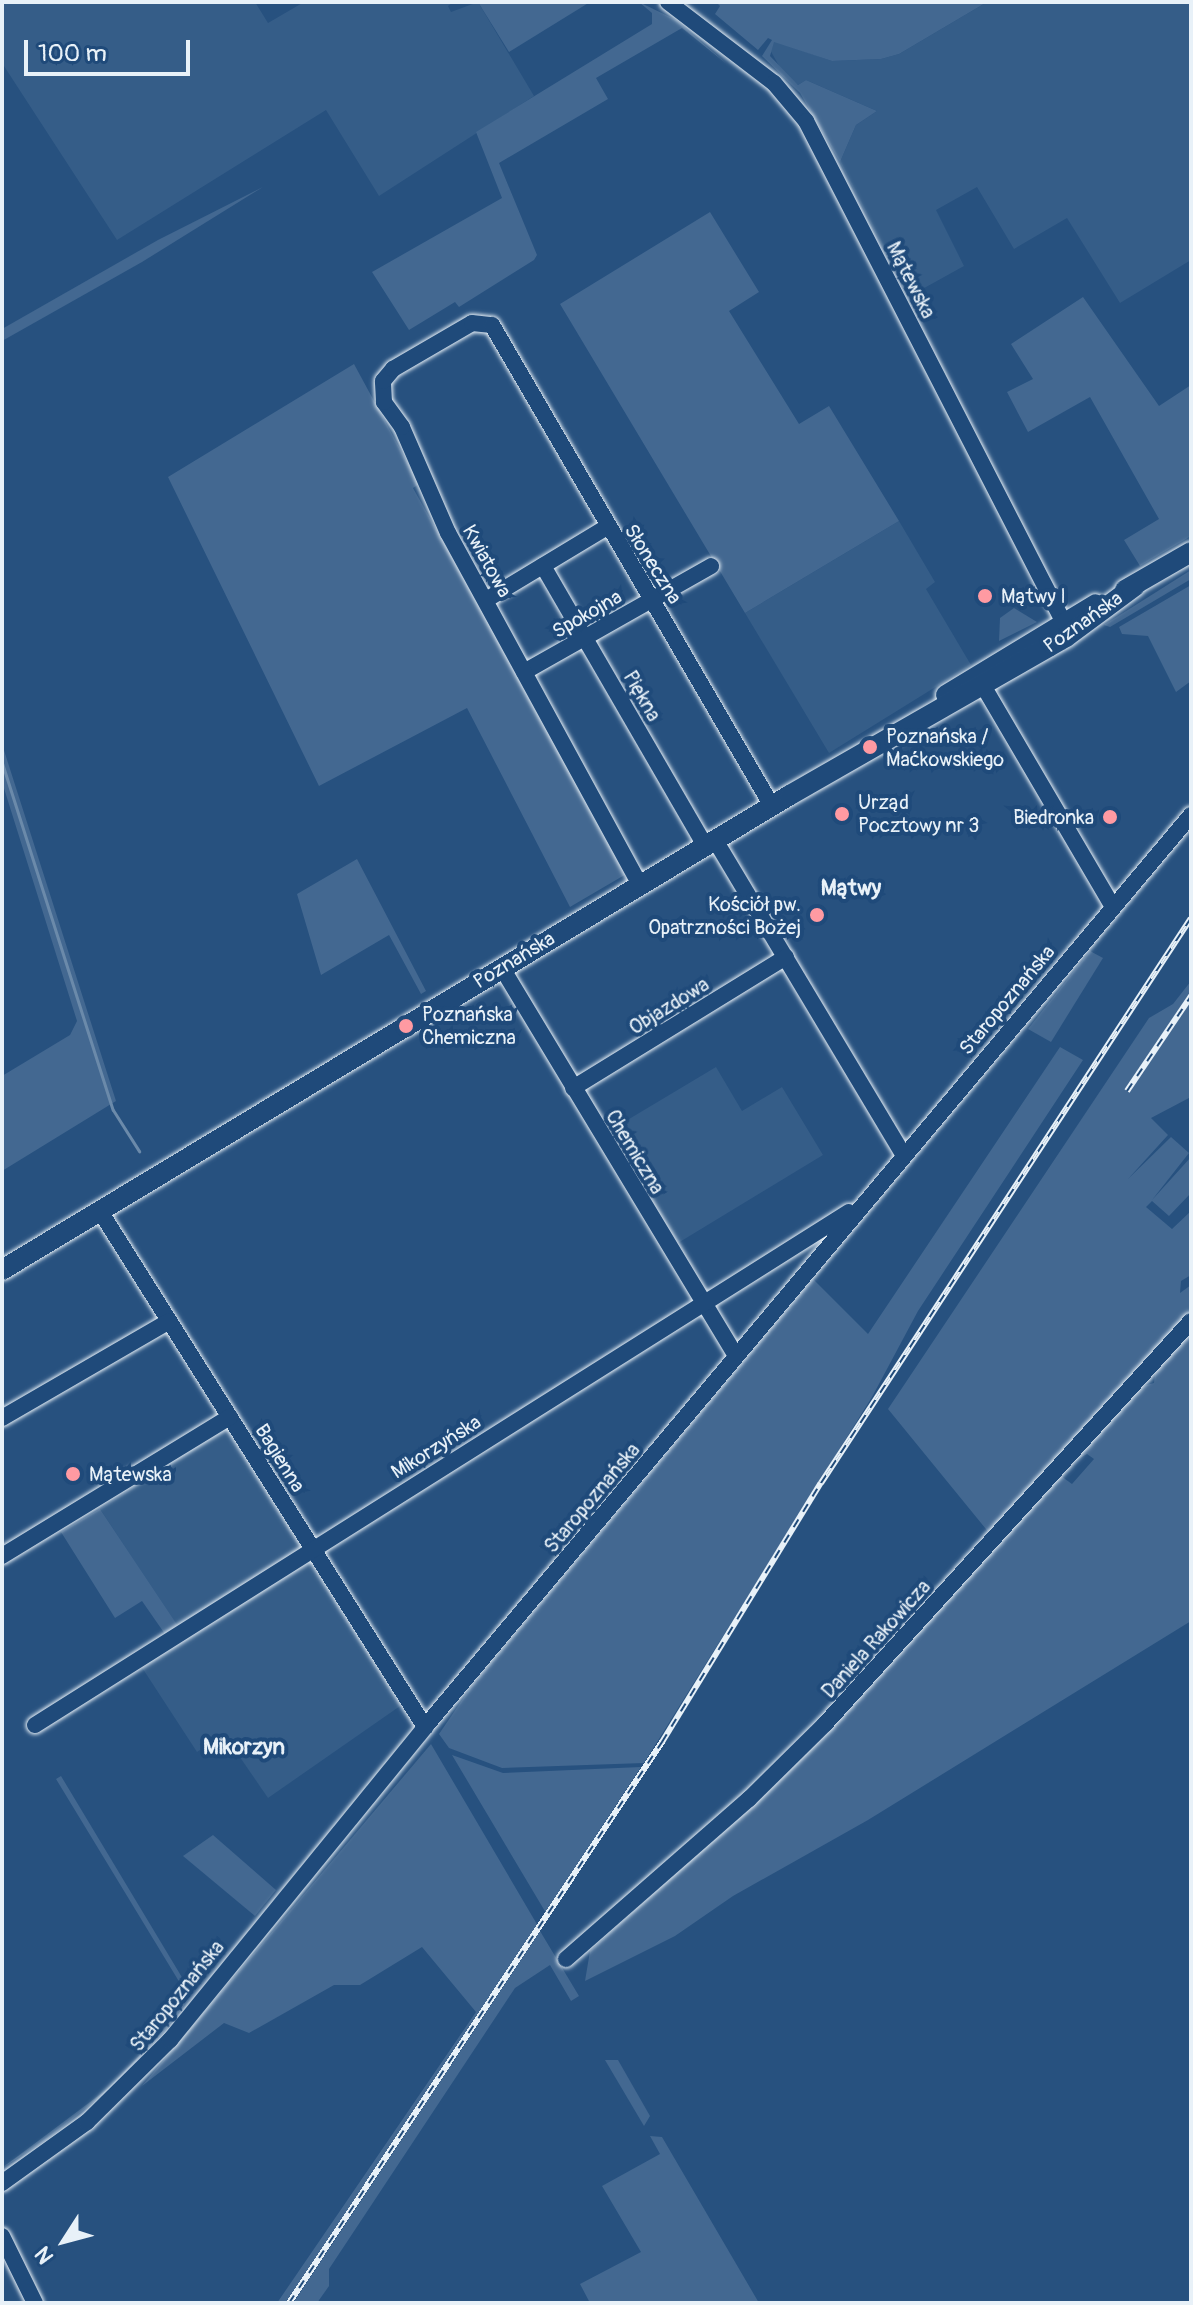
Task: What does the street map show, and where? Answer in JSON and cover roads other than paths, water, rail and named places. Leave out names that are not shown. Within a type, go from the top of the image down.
[{"type":"main road","name":"Poznańska","points":[[2,1270],[904,727],[980,680],[1063,621],[1135,586],[1191,552]]},
{"type":"main road","name":"Poznańska","points":[[980,680],[1047,648],[1135,586]]},
{"type":"street","name":"Mątewska","points":[[668,2],[774,83],[806,121],[1063,621]]},
{"type":"street","name":"Kwiatowa","points":[[502,343],[492,325],[472,323],[393,369],[383,381],[384,402],[402,427],[448,533],[640,885]]},
{"type":"street","name":"Słoneczna","points":[[502,343],[772,806]]},
{"type":"street","points":[[486,600],[607,527]]},
{"type":"street","name":"Piękna","points":[[543,566],[710,843]]},
{"type":"street","name":"Spokojna","points":[[524,672],[711,566]]},
{"type":"street","points":[[1047,648],[1063,621],[1089,621]]},
{"type":"street","points":[[980,680],[1113,907]]},
{"type":"street","name":"Staropoznańska","points":[[2,2183],[72,2135],[142,2071],[903,1154],[1191,815]]},
{"type":"street","points":[[710,843],[786,957],[903,1154]]},
{"type":"street","name":"Objazdowa","points":[[573,1088],[786,957]]},
{"type":"street","name":"Chemiczna","points":[[502,968],[736,1356]]},
{"type":"street","name":"Mikorzyńska","points":[[35,1725],[703,1301],[861,1205]]},
{"type":"street","name":"Bagienna","points":[[100,1211],[425,1727]]},
{"type":"street","points":[[817,1231],[829,1244]]},
{"type":"street","points":[[2,1418],[169,1321]]},
{"type":"street","name":"Daniela Rakowicza","points":[[566,1959],[749,1799],[825,1724],[1191,1321]]},
{"type":"street","points":[[2,1556],[230,1417]]},
{"type":"street","points":[[2,2236],[35,2303]]},
{"type":"waterway","points":[[2,763],[113,1110],[139,1151]]},
{"type":"railway","points":[[289,2303],[662,1742],[821,1483],[1191,918]]},
{"type":"railway","points":[[1127,1091],[1191,996]]},
{"type":"place","name":"Mątwy I","points":[[985,596]]},
{"type":"place","name":"Poznańska / Maćkowskiego","points":[[870,747]]},
{"type":"place","name":"Urząd Pocztowy nr 3","points":[[842,814]]},
{"type":"place","name":"Biedronka","points":[[1110,817]]},
{"type":"place","name":"Kościół pw. Opatrzności Bożej","points":[[817,915]]},
{"type":"place","name":"Poznańska Chemiczna","points":[[406,1026]]},
{"type":"place","name":"Mątewska","points":[[73,1474]]},
{"type":"district","name":"Mątwy","points":[[851,889]]},
{"type":"district","name":"Mikorzyn","points":[[244,1748]]}]
